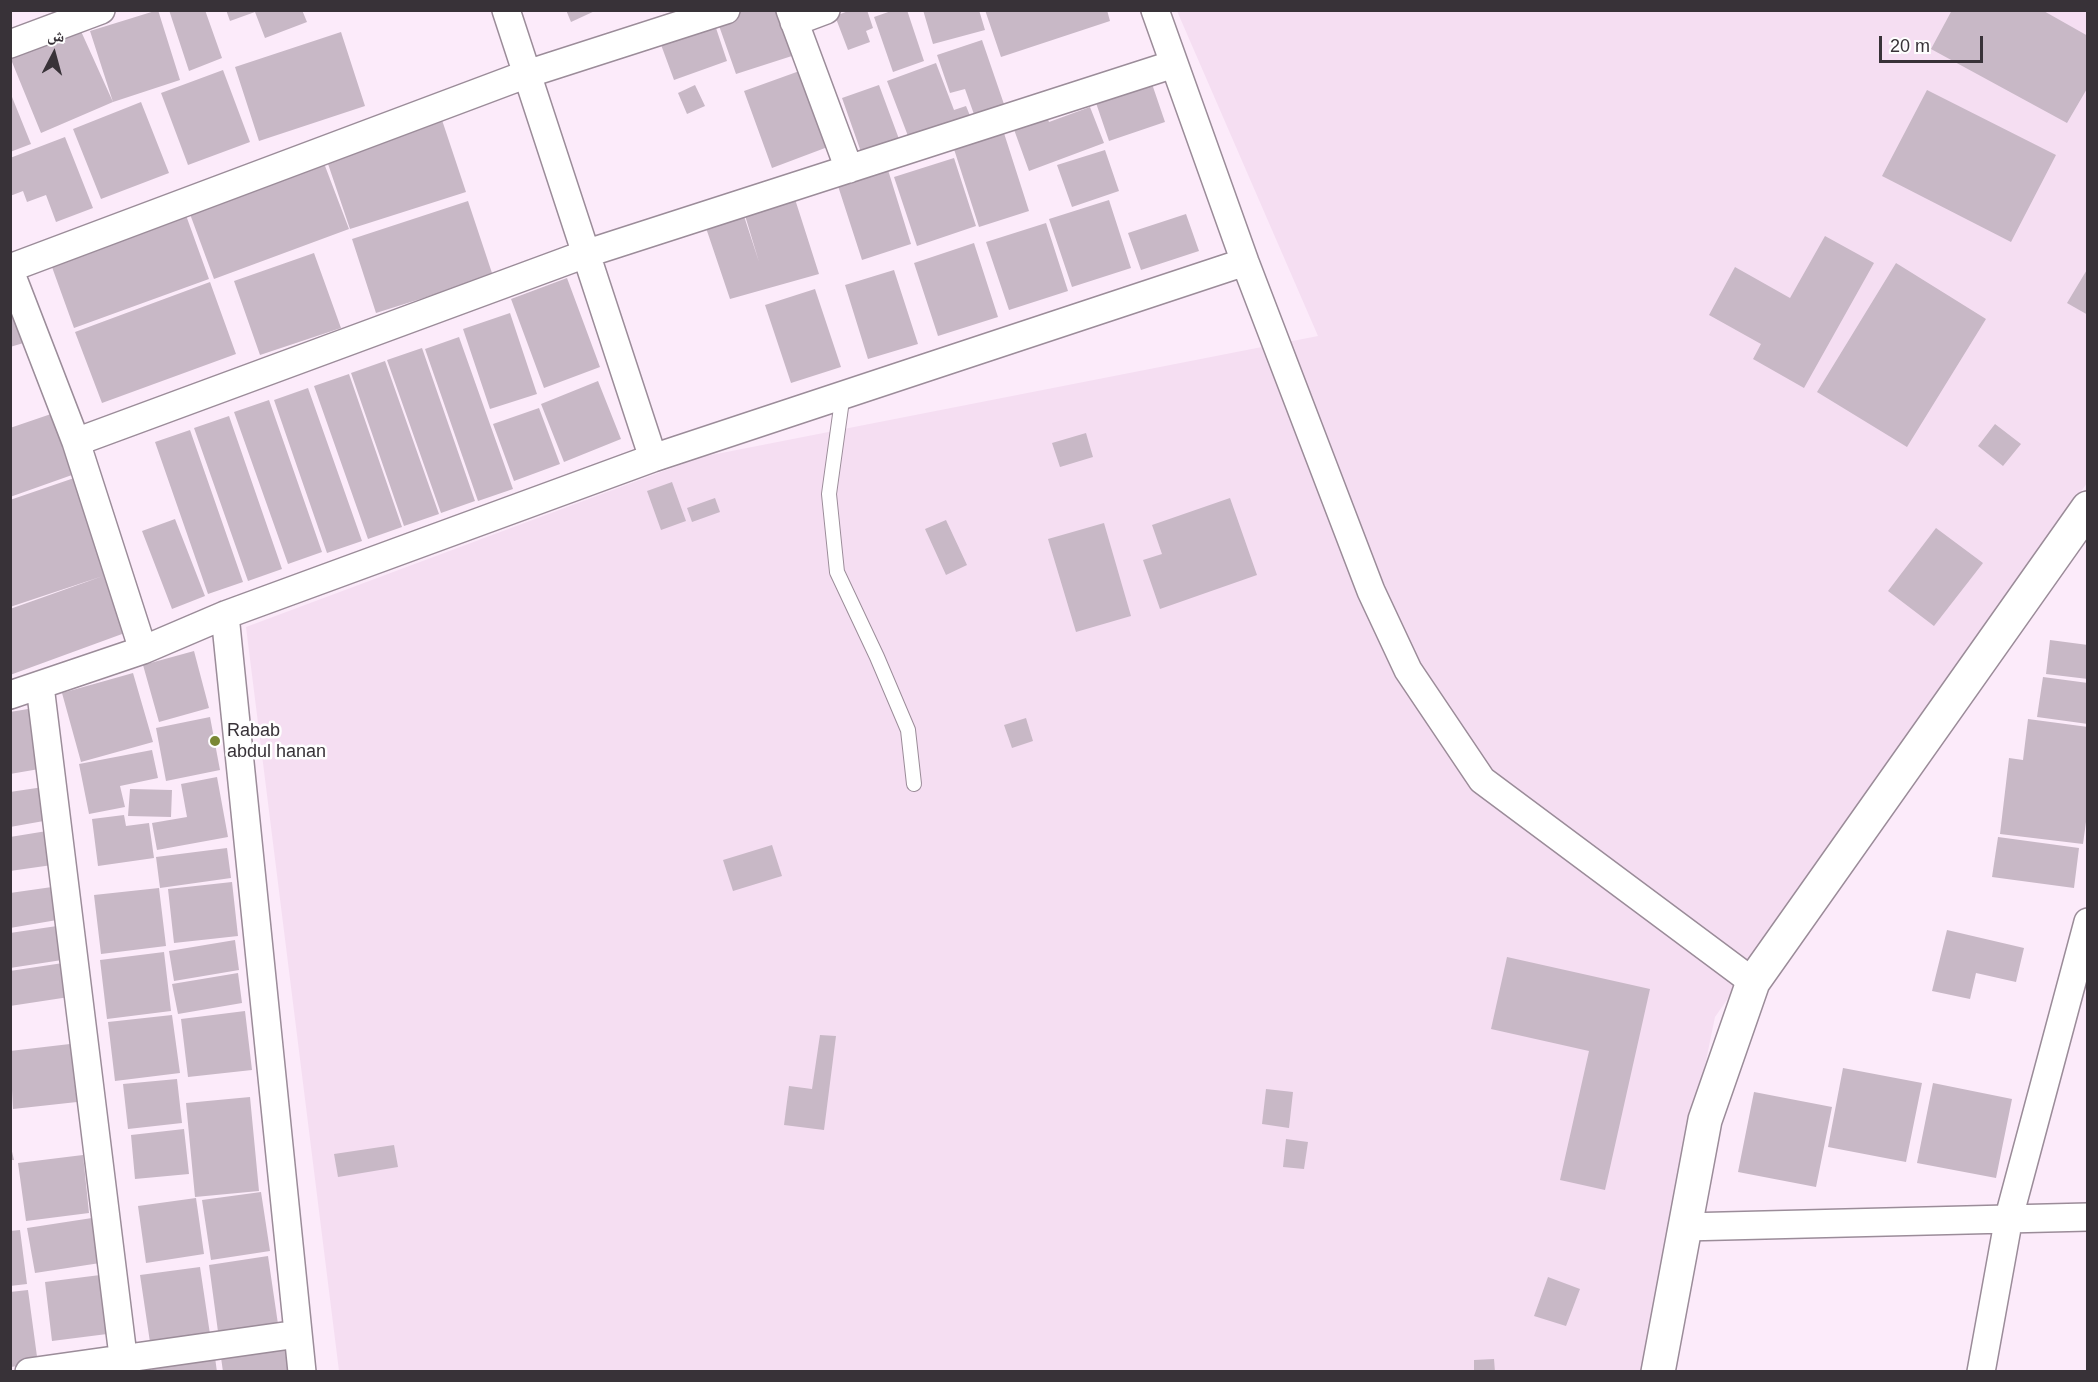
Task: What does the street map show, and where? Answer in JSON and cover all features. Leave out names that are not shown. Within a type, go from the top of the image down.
[{"type":"street","points":[[10,44],[101,10]]},
{"type":"street","points":[[506,10],[588,253],[653,458]]},
{"type":"street","points":[[143,650],[76,442],[10,270],[527,74],[726,10]]},
{"type":"street","points":[[826,10],[792,16],[849,169]]},
{"type":"street","points":[[1155,10],[1245,262],[1375,600],[1407,670],[1482,780],[1753,982]]},
{"type":"street","points":[[76,442],[588,253],[1174,64]]},
{"type":"street","points":[[10,695],[143,650],[225,615],[653,458],[843,393],[1245,262]]},
{"type":"street","points":[[1658,1371],[1705,1120],[1753,982],[2088,508]]},
{"type":"street","points":[[225,615],[302,1371]]},
{"type":"street","points":[[40,686],[124,1365]]},
{"type":"street","points":[[1982,1371],[2009,1217],[2088,922]]},
{"type":"street","points":[[1684,1227],[2088,1216]]},
{"type":"street","points":[[29,1371],[124,1365],[298,1334]]},
{"type":"lane","points":[[843,393],[829,494],[837,572],[908,730],[914,784]]},
{"type":"shaded area","points":[[1177,11],[2087,11],[2087,483],[1715,1017],[1642,1371],[339,1371],[246,627],[701,457],[1318,336]]},
{"type":"building","points":[[158,10],[180,80],[113,102],[90,31]]},
{"type":"building","points":[[169,10],[205,10],[222,58],[189,71]]},
{"type":"building","points":[[226,10],[302,10],[307,22],[265,38],[255,12],[230,21]]},
{"type":"building","points":[[566,10],[597,10],[571,22]]},
{"type":"building","points":[[745,10],[780,10],[795,55],[736,74],[717,20]]},
{"type":"building","points":[[851,10],[867,10],[873,28],[866,31],[870,42],[848,50],[835,16]]},
{"type":"building","points":[[894,10],[907,10],[924,61],[893,72],[874,17]]},
{"type":"building","points":[[923,10],[979,10],[985,30],[933,44]]},
{"type":"building","points":[[985,10],[1107,10],[1110,21],[1001,57]]},
{"type":"building","points":[[1952,10],[2042,10],[2088,36],[2088,87],[2067,123],[1931,49]]},
{"type":"building","points":[[714,22],[727,61],[674,80],[660,42]]},
{"type":"building","points":[[80,29],[113,102],[41,133],[10,57]]},
{"type":"building","points":[[341,32],[365,106],[259,141],[235,67]]},
{"type":"building","points":[[982,40],[1006,110],[976,120],[965,89],[950,93],[937,55]]},
{"type":"building","points":[[936,63],[954,110],[966,106],[973,123],[956,129],[953,120],[908,136],[887,81]]},
{"type":"building","points":[[805,69],[833,145],[772,168],[744,91]]},
{"type":"building","points":[[223,70],[250,142],[188,165],[161,93]]},
{"type":"building","points":[[1151,81],[1165,122],[1109,141],[1095,100]]},
{"type":"building","points":[[695,85],[705,106],[687,114],[678,93]]},
{"type":"building","points":[[879,85],[899,139],[861,152],[842,98]]},
{"type":"building","points":[[1927,90],[2056,155],[2011,242],[1882,176]]},
{"type":"building","points":[[10,92],[31,144],[10,152]]},
{"type":"building","points":[[141,102],[169,173],[101,199],[73,129]]},
{"type":"building","points":[[1090,107],[1104,143],[1029,171],[1012,124],[1045,112],[1049,122]]},
{"type":"building","points":[[441,117],[466,192],[350,229],[325,155]]},
{"type":"building","points":[[1003,130],[1029,211],[979,227],[953,146]]},
{"type":"building","points":[[65,137],[93,208],[56,222],[46,195],[27,202],[23,191],[10,196],[10,158]]},
{"type":"building","points":[[1105,150],[1119,191],[1072,207],[1057,165]]},
{"type":"building","points":[[322,158],[349,229],[214,279],[187,206]]},
{"type":"building","points":[[954,158],[976,226],[917,246],[894,177]]},
{"type":"building","points":[[888,170],[911,244],[862,260],[838,186]]},
{"type":"building","points":[[794,196],[819,274],[730,299],[704,222],[742,210],[759,262],[744,212]]},
{"type":"building","points":[[1109,200],[1131,268],[1072,287],[1049,219]]},
{"type":"building","points":[[468,201],[493,276],[376,313],[352,239]]},
{"type":"building","points":[[183,207],[209,279],[74,328],[48,256]]},
{"type":"building","points":[[1186,214],[1199,251],[1141,270],[1128,233]]},
{"type":"building","points":[[1046,223],[1068,291],[1009,310],[986,242]]},
{"type":"building","points":[[1825,236],[1874,263],[1804,388],[1753,359],[1761,344],[1709,315],[1735,267],[1790,298]]},
{"type":"building","points":[[974,243],[998,317],[938,336],[914,263]]},
{"type":"building","points":[[314,253],[341,328],[260,355],[234,281]]},
{"type":"building","points":[[1896,263],[1986,319],[1907,447],[1817,392]]},
{"type":"building","points":[[2088,268],[2088,315],[2067,303]]},
{"type":"building","points":[[894,270],[918,344],[868,359],[845,285]]},
{"type":"building","points":[[567,278],[600,367],[544,388],[511,299]]},
{"type":"building","points":[[210,282],[236,354],[102,403],[75,332]]},
{"type":"building","points":[[815,289],[841,367],[791,383],[765,305]]},
{"type":"building","points":[[10,294],[27,342],[10,347]]},
{"type":"building","points":[[510,313],[537,394],[490,409],[463,329]]},
{"type":"building","points":[[459,337],[513,489],[478,501],[425,349]]},
{"type":"building","points":[[422,348],[475,501],[441,513],[387,360]]},
{"type":"building","points":[[385,361],[439,514],[404,526],[351,373]]},
{"type":"building","points":[[349,374],[402,527],[368,539],[314,386]]},
{"type":"building","points":[[598,381],[621,439],[564,462],[541,404]]},
{"type":"building","points":[[308,388],[362,541],[327,553],[274,400]]},
{"type":"building","points":[[269,400],[322,552],[288,564],[234,412]]},
{"type":"building","points":[[539,408],[560,464],[514,481],[493,424]]},
{"type":"building","points":[[51,414],[72,475],[10,497],[10,428]]},
{"type":"building","points":[[229,416],[282,569],[248,581],[194,428]]},
{"type":"building","points":[[1995,424],[2021,444],[2003,466],[1978,446]]},
{"type":"building","points":[[190,430],[243,582],[208,594],[155,442]]},
{"type":"building","points":[[1086,433],[1093,457],[1060,467],[1052,443]]},
{"type":"building","points":[[77,477],[133,630],[10,675],[10,609],[103,576],[10,607],[10,500]]},
{"type":"building","points":[[672,482],[686,521],[661,530],[647,491]]},
{"type":"building","points":[[715,498],[720,512],[692,522],[687,508]]},
{"type":"building","points":[[1230,498],[1257,575],[1160,609],[1143,560],[1162,554],[1152,525]]},
{"type":"building","points":[[175,519],[205,596],[172,609],[142,531]]},
{"type":"building","points":[[946,520],[967,565],[946,575],[925,529]]},
{"type":"building","points":[[1104,523],[1131,616],[1076,632],[1048,539]]},
{"type":"building","points":[[1936,528],[1983,563],[1934,626],[1888,591]]},
{"type":"building","points":[[2050,640],[2088,645],[2088,679],[2046,674]]},
{"type":"building","points":[[194,651],[209,708],[159,722],[143,665]]},
{"type":"building","points":[[133,673],[153,742],[81,762],[62,693]]},
{"type":"building","points":[[2043,677],[2088,683],[2088,724],[2037,717]]},
{"type":"building","points":[[34,708],[45,768],[10,774],[10,712]]},
{"type":"building","points":[[210,717],[220,770],[166,781],[156,728]]},
{"type":"building","points":[[1026,718],[1033,741],[1012,748],[1004,725]]},
{"type":"building","points":[[2028,719],[2088,727],[2088,807],[2083,844],[2000,834],[2009,758],[2023,760]]},
{"type":"building","points":[[152,750],[158,778],[120,786],[125,807],[89,814],[79,764]]},
{"type":"building","points":[[217,777],[228,837],[157,850],[152,823],[187,817],[181,784]]},
{"type":"building","points":[[50,786],[55,819],[10,827],[10,792]]},
{"type":"building","points":[[130,789],[172,790],[171,817],[128,816]]},
{"type":"building","points":[[124,815],[126,826],[149,823],[154,858],[98,866],[92,819]]},
{"type":"building","points":[[53,830],[59,864],[10,871],[10,837]]},
{"type":"building","points":[[1998,837],[2079,848],[2074,888],[1992,877]]},
{"type":"building","points":[[772,845],[782,876],[733,891],[723,860]]},
{"type":"building","points":[[227,848],[231,878],[160,888],[156,857]]},
{"type":"building","points":[[232,882],[238,936],[174,943],[168,889]]},
{"type":"building","points":[[52,887],[57,920],[10,928],[10,893]]},
{"type":"building","points":[[159,888],[166,946],[101,954],[94,895]]},
{"type":"building","points":[[57,926],[62,960],[10,968],[10,933]]},
{"type":"building","points":[[1947,930],[2024,948],[2016,982],[1976,973],[1970,999],[1932,991]]},
{"type":"building","points":[[235,940],[239,970],[174,981],[169,951]]},
{"type":"building","points":[[164,952],[171,1011],[107,1019],[100,960]]},
{"type":"building","points":[[1507,957],[1650,989],[1605,1190],[1560,1180],[1589,1051],[1491,1029]]},
{"type":"building","points":[[63,963],[69,997],[10,1006],[10,971]]},
{"type":"building","points":[[238,973],[242,1003],[178,1014],[172,984]]},
{"type":"building","points":[[245,1011],[252,1070],[188,1077],[181,1019]]},
{"type":"building","points":[[172,1015],[180,1073],[115,1081],[108,1022]]},
{"type":"building","points":[[820,1035],[836,1036],[824,1130],[784,1125],[789,1086],[812,1089]]},
{"type":"building","points":[[70,1044],[77,1102],[13,1109],[10,1051]]},
{"type":"building","points":[[1843,1068],[1922,1083],[1906,1162],[1828,1147]]},
{"type":"building","points":[[177,1079],[182,1123],[128,1129],[123,1084]]},
{"type":"building","points":[[1933,1083],[2012,1099],[1996,1178],[1917,1163]]},
{"type":"building","points":[[1266,1089],[1293,1092],[1289,1128],[1262,1124]]},
{"type":"building","points":[[1754,1092],[1832,1107],[1816,1187],[1738,1172]]},
{"type":"building","points":[[250,1097],[259,1191],[195,1197],[186,1103]]},
{"type":"building","points":[[184,1129],[189,1174],[135,1179],[131,1135]]},
{"type":"building","points":[[1286,1139],[1308,1142],[1304,1169],[1283,1167]]},
{"type":"building","points":[[10,1143],[14,1160],[10,1160]]},
{"type":"building","points":[[394,1145],[398,1167],[338,1177],[334,1154]]},
{"type":"building","points":[[83,1155],[89,1213],[26,1221],[18,1163]]},
{"type":"building","points":[[261,1192],[270,1251],[211,1260],[202,1200]]},
{"type":"building","points":[[196,1198],[204,1254],[146,1263],[138,1206]]},
{"type":"building","points":[[92,1218],[100,1263],[35,1273],[27,1228]]},
{"type":"building","points":[[20,1230],[27,1284],[10,1286],[10,1231]]},
{"type":"building","points":[[268,1256],[279,1331],[219,1339],[209,1265]]},
{"type":"building","points":[[200,1267],[211,1341],[151,1349],[140,1275]]},
{"type":"building","points":[[108,1274],[115,1333],[52,1341],[45,1282]]},
{"type":"building","points":[[1548,1277],[1580,1289],[1566,1326],[1534,1316]]},
{"type":"building","points":[[28,1290],[38,1364],[10,1367],[10,1292]]},
{"type":"building","points":[[285,1342],[289,1372],[223,1372],[220,1350]]},
{"type":"building","points":[[214,1350],[217,1372],[152,1372],[150,1359]]},
{"type":"building","points":[[1494,1359],[1495,1372],[1474,1372],[1474,1360]]},
{"type":"place","name":"Rabab abdul hanan","points":[[215,741]]}]
